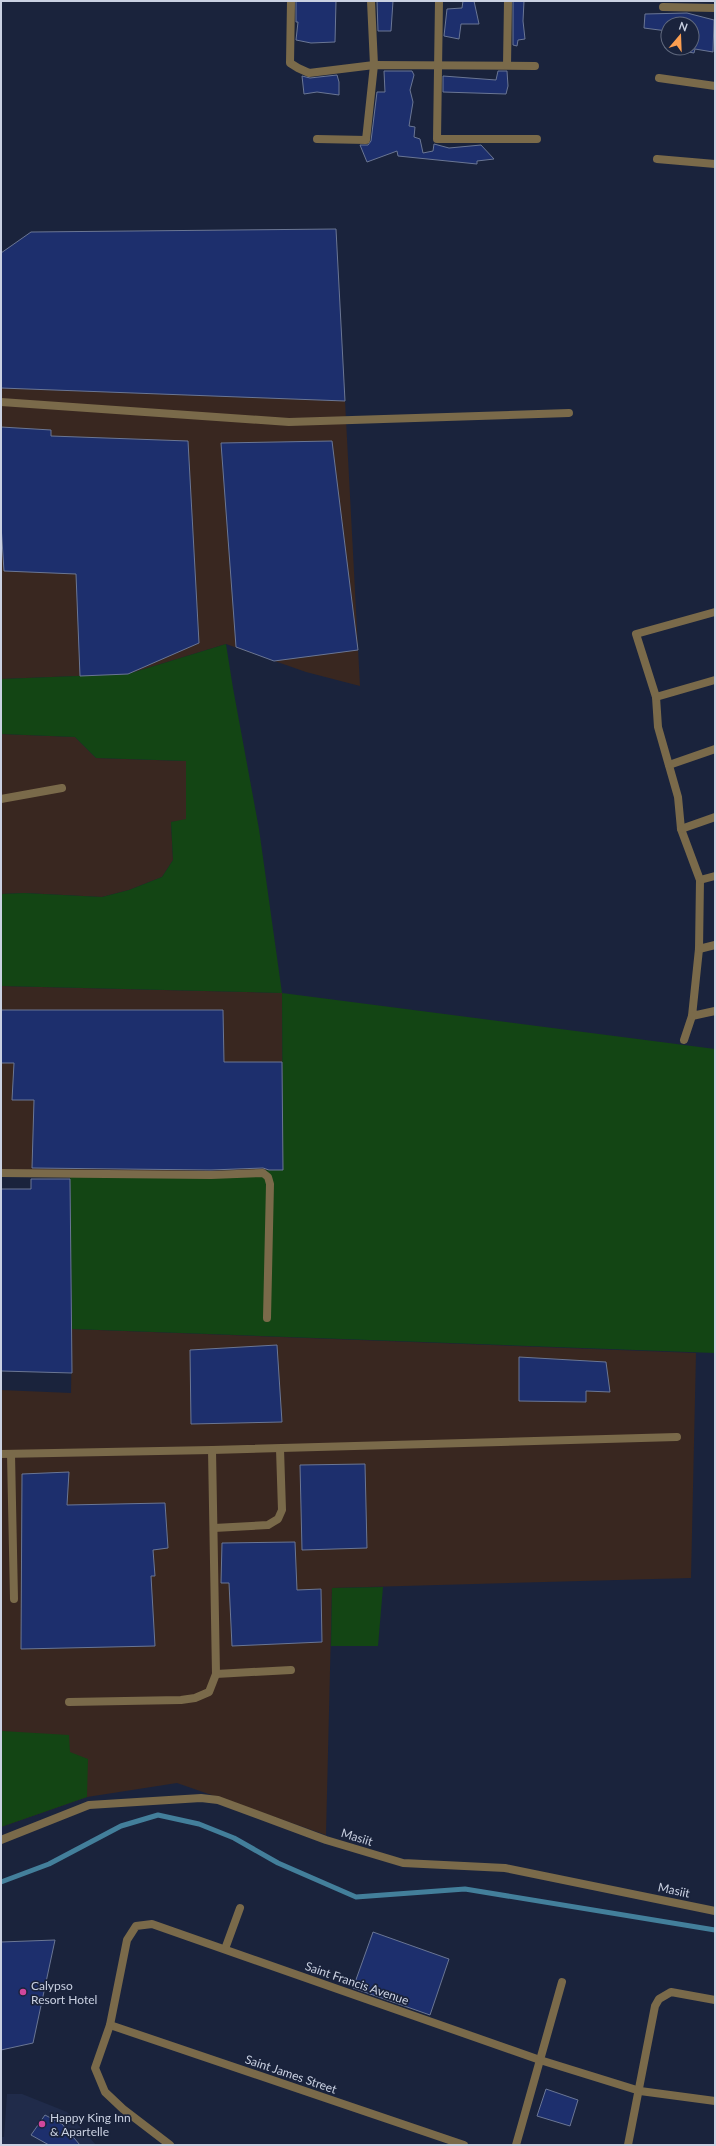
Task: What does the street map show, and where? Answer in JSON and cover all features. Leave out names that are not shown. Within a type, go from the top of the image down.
[{"type":"street","points":[[291,1],[290,63],[309,72],[374,65],[437,64],[536,66]]},
{"type":"street","points":[[317,139],[366,140],[374,65],[371,1]]},
{"type":"street","points":[[439,1],[437,139],[537,139]]},
{"type":"street","points":[[507,65],[508,1]]},
{"type":"street","points":[[663,7],[715,8]]},
{"type":"street","points":[[659,78],[715,86]]},
{"type":"street","points":[[657,159],[715,164]]},
{"type":"street","points":[[1,402],[289,422],[569,413]]},
{"type":"street","points":[[684,1040],[692,1016],[699,949],[700,880],[681,829],[678,797],[658,727],[656,697],[636,634],[715,612]]},
{"type":"street","points":[[656,697],[715,680]]},
{"type":"street","points":[[669,765],[715,749]]},
{"type":"street","points":[[1,799],[62,788]]},
{"type":"street","points":[[681,829],[715,817]]},
{"type":"street","points":[[700,880],[715,876]]},
{"type":"street","points":[[699,949],[715,945]]},
{"type":"street","points":[[692,1016],[715,1011]]},
{"type":"street","points":[[1,1173],[211,1175],[263,1173],[268,1177],[270,1184],[267,1318]]},
{"type":"street","points":[[1,1454],[212,1450],[677,1437]]},
{"type":"street","points":[[214,1528],[268,1525],[278,1519],[282,1510],[280,1448]]},
{"type":"street","points":[[69,1702],[195,1698],[209,1692],[216,1674],[212,1450]]},
{"type":"street","points":[[11,1454],[14,1599]]},
{"type":"street","points":[[216,1674],[291,1670]]},
{"type":"street","name":"Masiit","points":[[1,1840],[89,1805],[201,1798],[218,1800],[326,1840],[403,1863],[505,1868],[715,1911]]},
{"type":"street","points":[[225,1949],[240,1908]]},
{"type":"street","name":"Saint Francis Avenue","points":[[170,2145],[123,2109],[105,2092],[95,2068],[110,2025],[127,1940],[136,1926],[152,1924],[540,2060],[640,2091],[715,2101]]},
{"type":"street","points":[[516,2145],[562,1982]]},
{"type":"street","points":[[628,2145],[640,2091],[655,2006],[659,2000],[671,1992],[715,2000]]},
{"type":"street","name":"Saint James Street","points":[[110,2025],[464,2145]]},
{"type":"shaded area","points":[[336,229],[360,686],[306,672],[226,644],[128,674],[1,679],[1,253],[31,232]]},
{"type":"shaded area","points":[[1,734],[75,737],[96,758],[186,761],[186,820],[171,822],[173,860],[162,877],[129,890],[102,897],[24,893],[1,894]]},
{"type":"shaded area","points":[[1,986],[282,993],[283,1170],[1,1172]]},
{"type":"shaded area","points":[[72,1329],[696,1353],[691,1578],[332,1588],[326,1835],[177,1783],[87,1797],[1,1827],[1,1390],[71,1393]]},
{"type":"shaded area","name":"Happy King Inn & Apartelle","points":[[7,2094],[22,2094],[67,2112],[96,2145],[1,2145],[1,2137],[4,2137]]},
{"type":"green space","points":[[226,644],[259,829],[282,993],[1,986],[1,894],[24,893],[102,897],[129,890],[162,877],[173,860],[171,822],[186,819],[186,761],[96,758],[75,737],[1,734],[1,679],[128,674]]},
{"type":"green space","points":[[282,993],[715,1049],[715,1353],[72,1329],[70,1173],[283,1170]]},
{"type":"green space","points":[[383,1587],[378,1646],[331,1646],[332,1588]]},
{"type":"green space","points":[[1,1725],[2,1731],[69,1735],[70,1752],[88,1759],[87,1797],[1,1827]]},
{"type":"building","points":[[296,1],[336,1],[335,42],[311,43],[296,40],[298,22],[296,22]]},
{"type":"building","points":[[377,1],[393,1],[391,31],[378,31]]},
{"type":"building","points":[[463,1],[474,1],[479,24],[461,24],[459,39],[444,36],[447,9],[462,8]]},
{"type":"building","points":[[513,1],[524,1],[523,21],[525,39],[518,40],[517,46],[513,45]]},
{"type":"building","points":[[687,13],[699,16],[660,16],[660,30],[644,28],[645,14]]},
{"type":"building","points":[[700,16],[714,20],[713,52],[700,50]]},
{"type":"building","points":[[384,71],[412,71],[414,75],[410,90],[413,102],[409,126],[415,127],[414,137],[420,139],[423,153],[433,151],[434,144],[449,148],[481,145],[494,159],[477,161],[477,164],[398,156],[397,151],[367,162],[360,145],[368,145],[371,141],[377,92],[385,92]]},
{"type":"building","points":[[498,71],[507,71],[508,86],[506,94],[443,92],[443,76],[496,80]]},
{"type":"building","points":[[337,75],[339,82],[339,95],[317,92],[304,94],[302,76],[310,78]]},
{"type":"building","points":[[336,229],[345,401],[1,388],[1,253],[31,232]]},
{"type":"building","points":[[1,427],[51,430],[51,436],[188,441],[199,643],[128,674],[80,676],[76,574],[4,571],[1,525]]},
{"type":"building","points":[[332,441],[358,650],[274,661],[236,647],[221,443]]},
{"type":"building","points":[[1,1010],[223,1010],[224,1062],[282,1062],[283,1170],[269,1170],[263,1168],[211,1170],[32,1168],[34,1100],[12,1100],[14,1063],[1,1063]]},
{"type":"building","points":[[31,1179],[70,1179],[72,1373],[1,1371],[1,1189],[31,1189]]},
{"type":"building","points":[[277,1345],[282,1422],[191,1424],[190,1350]]},
{"type":"building","points":[[519,1357],[606,1362],[610,1392],[586,1391],[586,1402],[519,1401]]},
{"type":"building","points":[[365,1464],[367,1548],[302,1550],[300,1465]]},
{"type":"building","points":[[69,1472],[67,1505],[165,1503],[168,1548],[153,1550],[155,1576],[151,1576],[155,1646],[21,1649],[22,1474]]},
{"type":"building","points":[[295,1542],[297,1590],[321,1589],[322,1642],[232,1646],[229,1583],[221,1583],[222,1543]]},
{"type":"building","points":[[373,1932],[449,1959],[430,2015],[353,1988]]},
{"type":"building","name":"Calypso Resort Hotel","points":[[55,1940],[33,2043],[1,2050],[1,1942]]},
{"type":"building","points":[[546,2089],[578,2100],[570,2126],[537,2116]]},
{"type":"building","points":[[45,2115],[62,2124],[80,2145],[49,2145],[31,2135]]},
{"type":"waterway","points":[[1,1882],[49,1864],[121,1826],[158,1815],[199,1824],[234,1838],[278,1863],[356,1897],[465,1889],[715,1930]]},
{"type":"place","name":"Calypso Resort Hotel","points":[[23,1992]]},
{"type":"place","name":"Happy King Inn & Apartelle","points":[[42,2124]]}]
